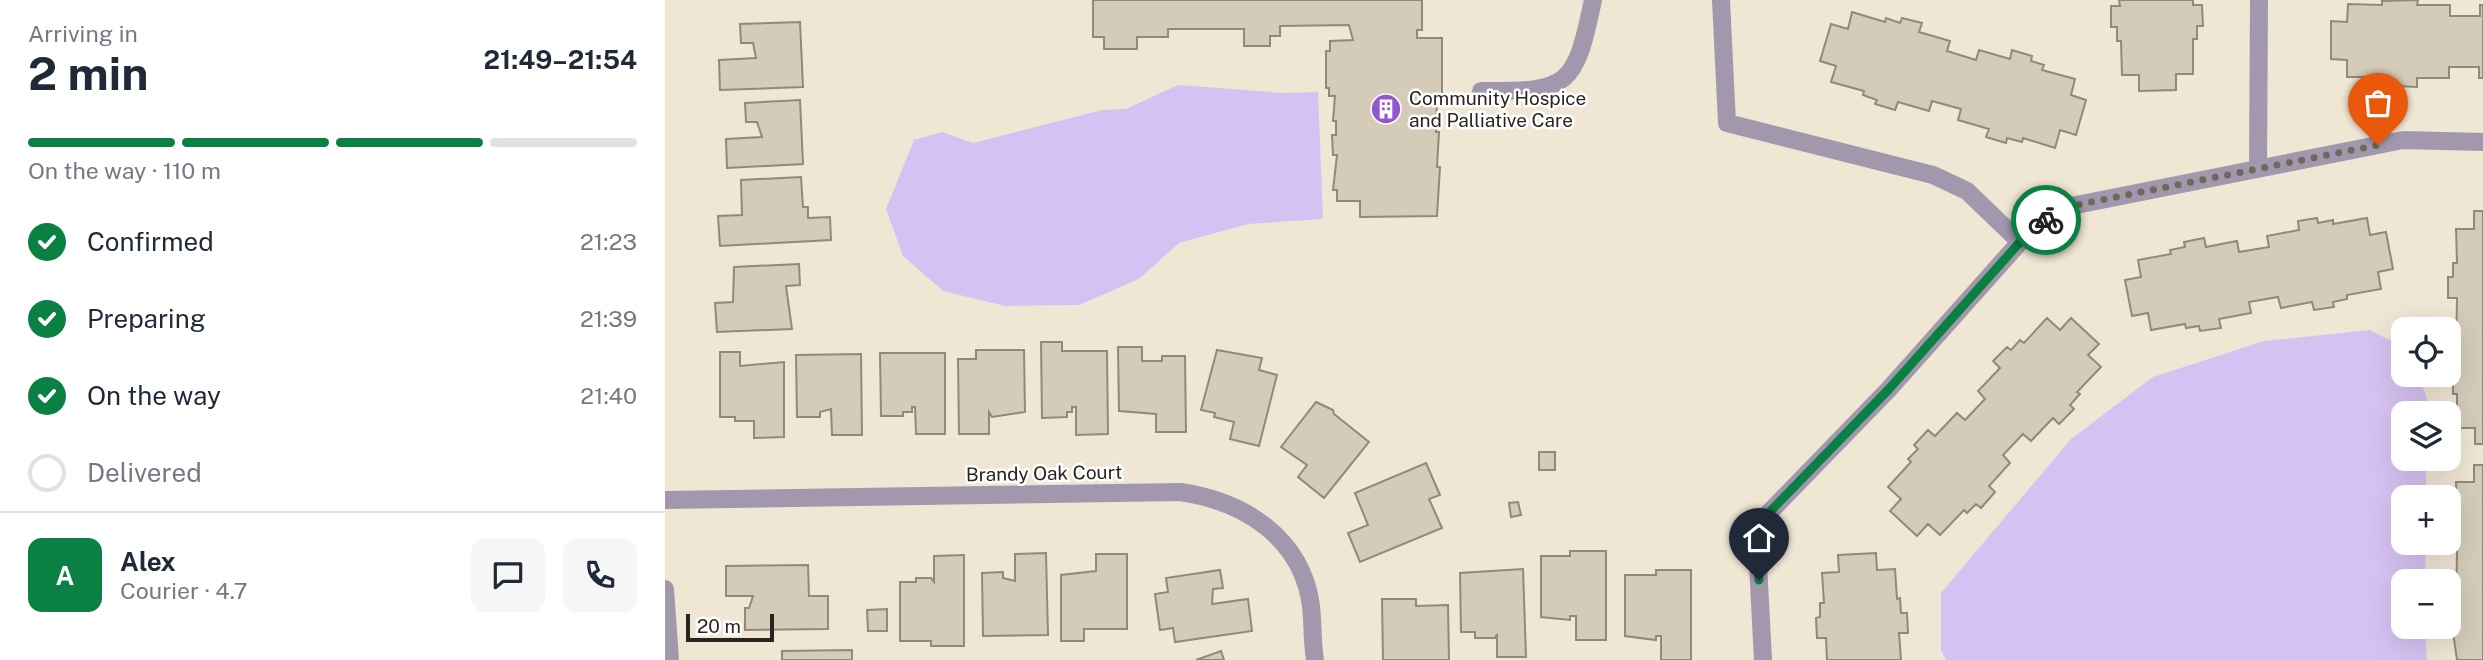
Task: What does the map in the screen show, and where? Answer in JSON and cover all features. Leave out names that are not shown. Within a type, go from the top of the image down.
[{"type":"street","points":[[1481,92],[1528,92],[1560,83],[1581,58],[1593,0]]},
{"type":"street","points":[[1721,0],[1727,123],[1933,175],[1967,191],[2020,242]]},
{"type":"street","points":[[2258,167],[2259,0]]},
{"type":"street","points":[[1763,660],[1756,526],[1889,389],[2020,242],[2061,208],[2403,140],[2483,142]]},
{"type":"street","name":"Brandy Oak Court","points":[[665,500],[1180,492],[1207,496],[1237,506],[1266,524],[1288,548],[1303,575],[1311,605],[1315,660]]},
{"type":"street","points":[[665,589],[670,660]]},
{"type":"shaded area","points":[[1178,85],[1284,93],[1318,92],[1323,219],[1248,224],[1179,243],[1139,279],[1079,305],[1005,306],[943,291],[903,256],[886,209],[914,140],[942,132],[973,143],[1102,110],[1126,109]]},
{"type":"shaded area","points":[[2370,330],[2391,341],[2391,387],[2422,387],[2427,401],[2391,401],[2391,471],[2426,471],[2426,485],[2391,485],[2391,555],[2426,555],[2425,569],[2391,569],[2391,639],[2426,639],[2427,660],[1946,660],[1941,650],[1941,593],[2071,439],[2153,377],[2264,341]]},
{"type":"building","name":"Community Hospice and Palliative Care","points":[[1093,0],[1422,0],[1422,30],[1417,30],[1417,38],[1442,38],[1442,95],[1438,95],[1436,118],[1436,132],[1439,132],[1437,167],[1440,167],[1437,216],[1360,217],[1360,201],[1337,201],[1337,190],[1333,190],[1337,155],[1333,155],[1332,135],[1336,135],[1336,121],[1333,121],[1335,96],[1329,96],[1329,88],[1326,88],[1326,51],[1330,51],[1330,41],[1353,40],[1349,25],[1280,26],[1280,36],[1270,36],[1270,46],[1244,46],[1244,29],[1168,29],[1168,37],[1137,37],[1137,49],[1104,49],[1104,37],[1093,37]]},
{"type":"building","points":[[2119,0],[2193,0],[2193,5],[2202,5],[2203,26],[2197,26],[2197,39],[2193,39],[2193,74],[2176,74],[2176,90],[2139,91],[2139,75],[2122,75],[2121,41],[2117,41],[2117,27],[2111,27],[2111,6],[2120,6]]},
{"type":"building","points":[[2418,0],[2417,5],[2450,5],[2450,16],[2480,16],[2480,5],[2483,5],[2483,78],[2479,78],[2479,67],[2449,67],[2449,78],[2417,78],[2417,87],[2396,86],[2396,81],[2382,81],[2382,77],[2347,77],[2347,60],[2331,59],[2331,21],[2347,22],[2348,4],[2382,5],[2382,1]]},
{"type":"building","points":[[1852,12],[1885,22],[1886,18],[1900,23],[1902,18],[1922,23],[1919,32],[1950,41],[1947,51],[1976,60],[1979,50],[2010,59],[2012,50],[2032,56],[2031,61],[2044,65],[2042,70],[2075,79],[2071,95],[2086,100],[2076,135],[2060,130],[2055,148],[2023,138],[2022,142],[2007,138],[2006,143],[1986,137],[1989,129],[1958,120],[1961,109],[1932,101],[1929,111],[1898,102],[1895,110],[1875,104],[1877,100],[1863,95],[1864,91],[1831,82],[1836,66],[1820,61],[1831,24],[1848,29]]},
{"type":"building","points":[[800,22],[803,87],[720,90],[719,60],[756,58],[753,43],[741,43],[740,24]]},
{"type":"building","points":[[800,100],[803,164],[727,168],[726,139],[762,137],[757,122],[746,122],[745,103]]},
{"type":"building","points":[[801,177],[803,207],[808,207],[808,218],[830,217],[831,240],[720,246],[718,216],[742,215],[741,180]]},
{"type":"building","points":[[2474,211],[2483,211],[2483,444],[2475,444],[2475,428],[2461,428],[2461,401],[2457,401],[2457,394],[2453,394],[2453,387],[2461,387],[2461,317],[2457,317],[2457,298],[2448,298],[2448,277],[2453,277],[2453,263],[2457,263],[2456,229],[2474,229]]},
{"type":"building","points":[[2317,218],[2318,223],[2333,220],[2333,224],[2367,218],[2370,235],[2386,232],[2393,269],[2378,272],[2381,289],[2347,295],[2347,299],[2333,302],[2334,307],[2314,310],[2312,302],[2281,308],[2278,297],[2249,302],[2251,313],[2219,319],[2221,328],[2200,331],[2199,326],[2186,328],[2185,324],[2151,330],[2148,313],[2132,316],[2125,280],[2141,277],[2138,260],[2171,254],[2170,250],[2185,247],[2184,242],[2204,238],[2206,247],[2237,241],[2239,252],[2269,247],[2267,236],[2299,230],[2298,221]]},
{"type":"building","points":[[799,264],[800,285],[786,286],[792,329],[717,332],[715,303],[733,302],[734,267]]},
{"type":"building","points":[[2047,318],[2060,330],[2071,318],[2099,344],[2088,355],[2101,367],[2077,392],[2080,394],[2070,405],[2074,409],[2059,424],[2053,418],[2031,441],[2023,434],[2003,455],[2010,463],[1989,486],[1995,492],[1981,508],[1976,504],[1967,513],[1964,510],[1940,535],[1928,524],[1917,536],[1890,511],[1901,499],[1888,487],[1911,462],[1908,459],[1918,449],[1914,445],[1928,430],[1935,436],[1957,413],[1965,420],[1985,399],[1978,391],[2000,368],[1993,361],[2007,347],[2011,350],[2020,340],[2024,343]]},
{"type":"building","points":[[1041,342],[1062,342],[1062,351],[1107,351],[1108,434],[1076,435],[1076,407],[1072,407],[1072,412],[1067,412],[1067,417],[1042,418]]},
{"type":"building","points":[[1118,347],[1142,347],[1142,361],[1162,361],[1162,356],[1185,356],[1186,432],[1156,432],[1156,414],[1119,411]]},
{"type":"building","points":[[976,350],[1024,350],[1025,412],[992,417],[989,412],[989,434],[959,434],[958,359],[976,359]]},
{"type":"building","points":[[1217,350],[1262,358],[1259,370],[1277,375],[1259,446],[1230,439],[1234,422],[1214,417],[1215,413],[1201,410]]},
{"type":"building","points":[[720,352],[740,352],[740,366],[784,362],[784,437],[754,438],[754,421],[735,421],[735,417],[720,417]]},
{"type":"building","points":[[880,353],[945,353],[945,434],[916,434],[915,407],[912,407],[912,412],[903,412],[903,416],[881,416]]},
{"type":"building","points":[[861,354],[862,435],[832,435],[831,409],[820,412],[820,417],[797,417],[796,355]]},
{"type":"building","points":[[1316,402],[1333,410],[1334,414],[1369,442],[1324,498],[1298,477],[1307,465],[1281,447]]},
{"type":"building","points":[[1539,452],[1555,452],[1555,470],[1539,470]]},
{"type":"building","points":[[1426,463],[1440,495],[1429,499],[1442,528],[1360,562],[1348,533],[1368,525],[1355,493]]},
{"type":"building","points":[[2474,465],[2483,465],[2483,660],[2457,660],[2454,639],[2461,639],[2461,569],[2457,569],[2457,555],[2461,555],[2461,485],[2456,485],[2456,482],[2474,482]]},
{"type":"building","points":[[1518,502],[1521,515],[1511,517],[1509,503]]},
{"type":"building","points":[[1570,551],[1606,551],[1606,640],[1576,640],[1576,616],[1570,616],[1570,620],[1541,617],[1541,556],[1570,556]]},
{"type":"building","points":[[1046,553],[1048,635],[983,636],[982,573],[1003,572],[1003,578],[1015,581],[1015,554]]},
{"type":"building","points":[[1876,553],[1877,570],[1895,569],[1897,599],[1900,598],[1901,613],[1907,613],[1908,633],[1899,633],[1901,660],[1827,660],[1826,638],[1817,638],[1816,618],[1820,617],[1820,603],[1824,603],[1822,573],[1839,572],[1838,555]]},
{"type":"building","points":[[1096,554],[1127,554],[1127,629],[1084,629],[1084,641],[1061,641],[1061,575],[1096,571]]},
{"type":"building","points":[[964,555],[964,646],[931,646],[931,641],[900,641],[900,582],[931,578],[934,582],[934,556]]},
{"type":"building","points":[[808,565],[809,596],[828,596],[828,629],[745,630],[745,608],[749,608],[753,596],[726,596],[726,566]]},
{"type":"building","points":[[1523,569],[1526,657],[1497,657],[1497,634],[1495,638],[1475,638],[1475,632],[1461,632],[1460,573]]},
{"type":"building","points":[[1220,570],[1223,588],[1213,589],[1212,604],[1248,599],[1252,631],[1175,642],[1173,628],[1160,630],[1155,594],[1168,592],[1166,578]]},
{"type":"building","points":[[1656,570],[1691,570],[1691,660],[1661,660],[1661,636],[1656,636],[1656,640],[1625,636],[1625,575],[1656,575]]},
{"type":"building","points":[[1382,599],[1416,599],[1416,606],[1448,605],[1449,660],[1383,660]]},
{"type":"building","points":[[887,609],[887,631],[868,631],[867,610]]},
{"type":"building","points":[[852,650],[852,660],[782,660],[782,651]]},
{"type":"building","points":[[1221,651],[1224,660],[1196,660]]},
{"type":"way so far","points":[[2046,220],[2061,208],[2378,145]]},
{"type":"place","name":"Community Hospice and Palliative Care","points":[[1386,109]]},
{"type":"route","points":[[1759,580],[1756,526],[1889,389],[2020,242],[2046,220]]}]
